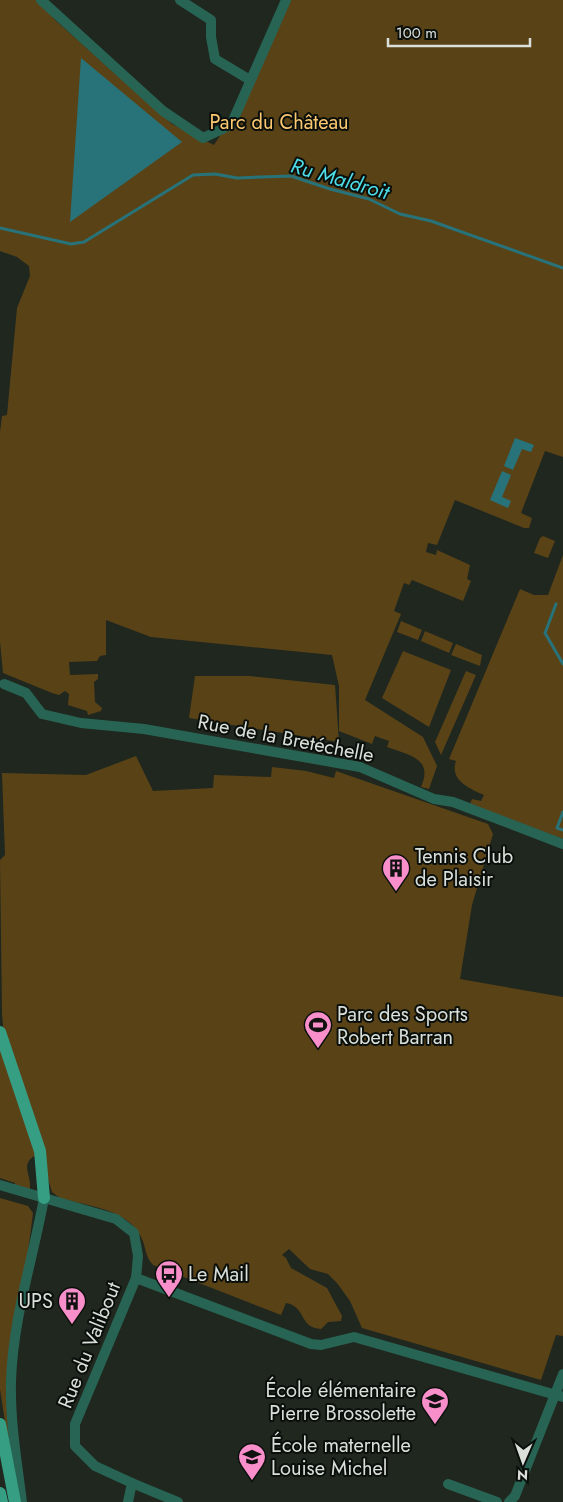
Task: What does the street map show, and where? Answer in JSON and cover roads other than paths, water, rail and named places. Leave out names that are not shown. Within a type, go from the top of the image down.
[{"type":"main road","points":[[0,1032],[40,1151],[44,1198]]},
{"type":"main road","points":[[0,1424],[15,1502]]},
{"type":"main road","points":[[0,1493],[2,1502]]},
{"type":"street","points":[[41,0],[163,111],[204,138],[231,125],[286,0]]},
{"type":"street","points":[[180,0],[211,20],[211,37],[215,59],[250,80]]},
{"type":"street","name":"Rue de la Bretéchelle","points":[[4,684],[26,693],[42,714],[81,723],[144,729],[360,767],[434,799],[453,802],[563,844]]},
{"type":"street","points":[[0,1185],[44,1198],[22,1295],[11,1381],[12,1426],[22,1502]]},
{"type":"street","name":"Rue du Valibout","points":[[44,1198],[116,1219],[134,1232],[138,1256],[136,1278],[75,1424],[75,1446],[95,1466],[178,1502]]},
{"type":"street","points":[[136,1278],[311,1344],[321,1346],[354,1337],[559,1396]]},
{"type":"street","points":[[509,1502],[515,1496],[559,1396],[563,1374]]},
{"type":"street","points":[[128,1502],[132,1483]]},
{"type":"street","points":[[448,1484],[497,1502]]},
{"type":"water","points":[[81,58],[182,142],[70,222]]},
{"type":"water","points":[[515,438],[534,445],[531,452],[522,449],[513,470],[504,466]]},
{"type":"water","points":[[502,471],[511,475],[502,497],[511,501],[508,508],[490,500]]},
{"type":"waterway","name":"Ru Maldroit","points":[[0,228],[71,244],[84,242],[193,175],[215,174],[237,178],[291,176],[369,199],[400,214],[431,221],[563,268]]},
{"type":"waterway","name":"Ru Maldroit","points":[[556,604],[545,633],[563,664]]},
{"type":"waterway","name":"Ru Maldroit","points":[[563,812],[557,828],[563,830]]},
{"type":"place","name":"Tennis Club de Plaisir","points":[[396,892]]},
{"type":"place","name":"Parc des Sports Robert Barran","points":[[318,1049]]},
{"type":"place","name":"Le Mail","points":[[169,1298]]},
{"type":"place","name":"UPS","points":[[72,1325]]},
{"type":"place","name":"École élémentaire Pierre Brossolette","points":[[435,1425]]},
{"type":"place","name":"École maternelle Louise Michel","points":[[252,1481]]},
{"type":"park label","name":"Parc du Château","points":[[279,122]]}]
